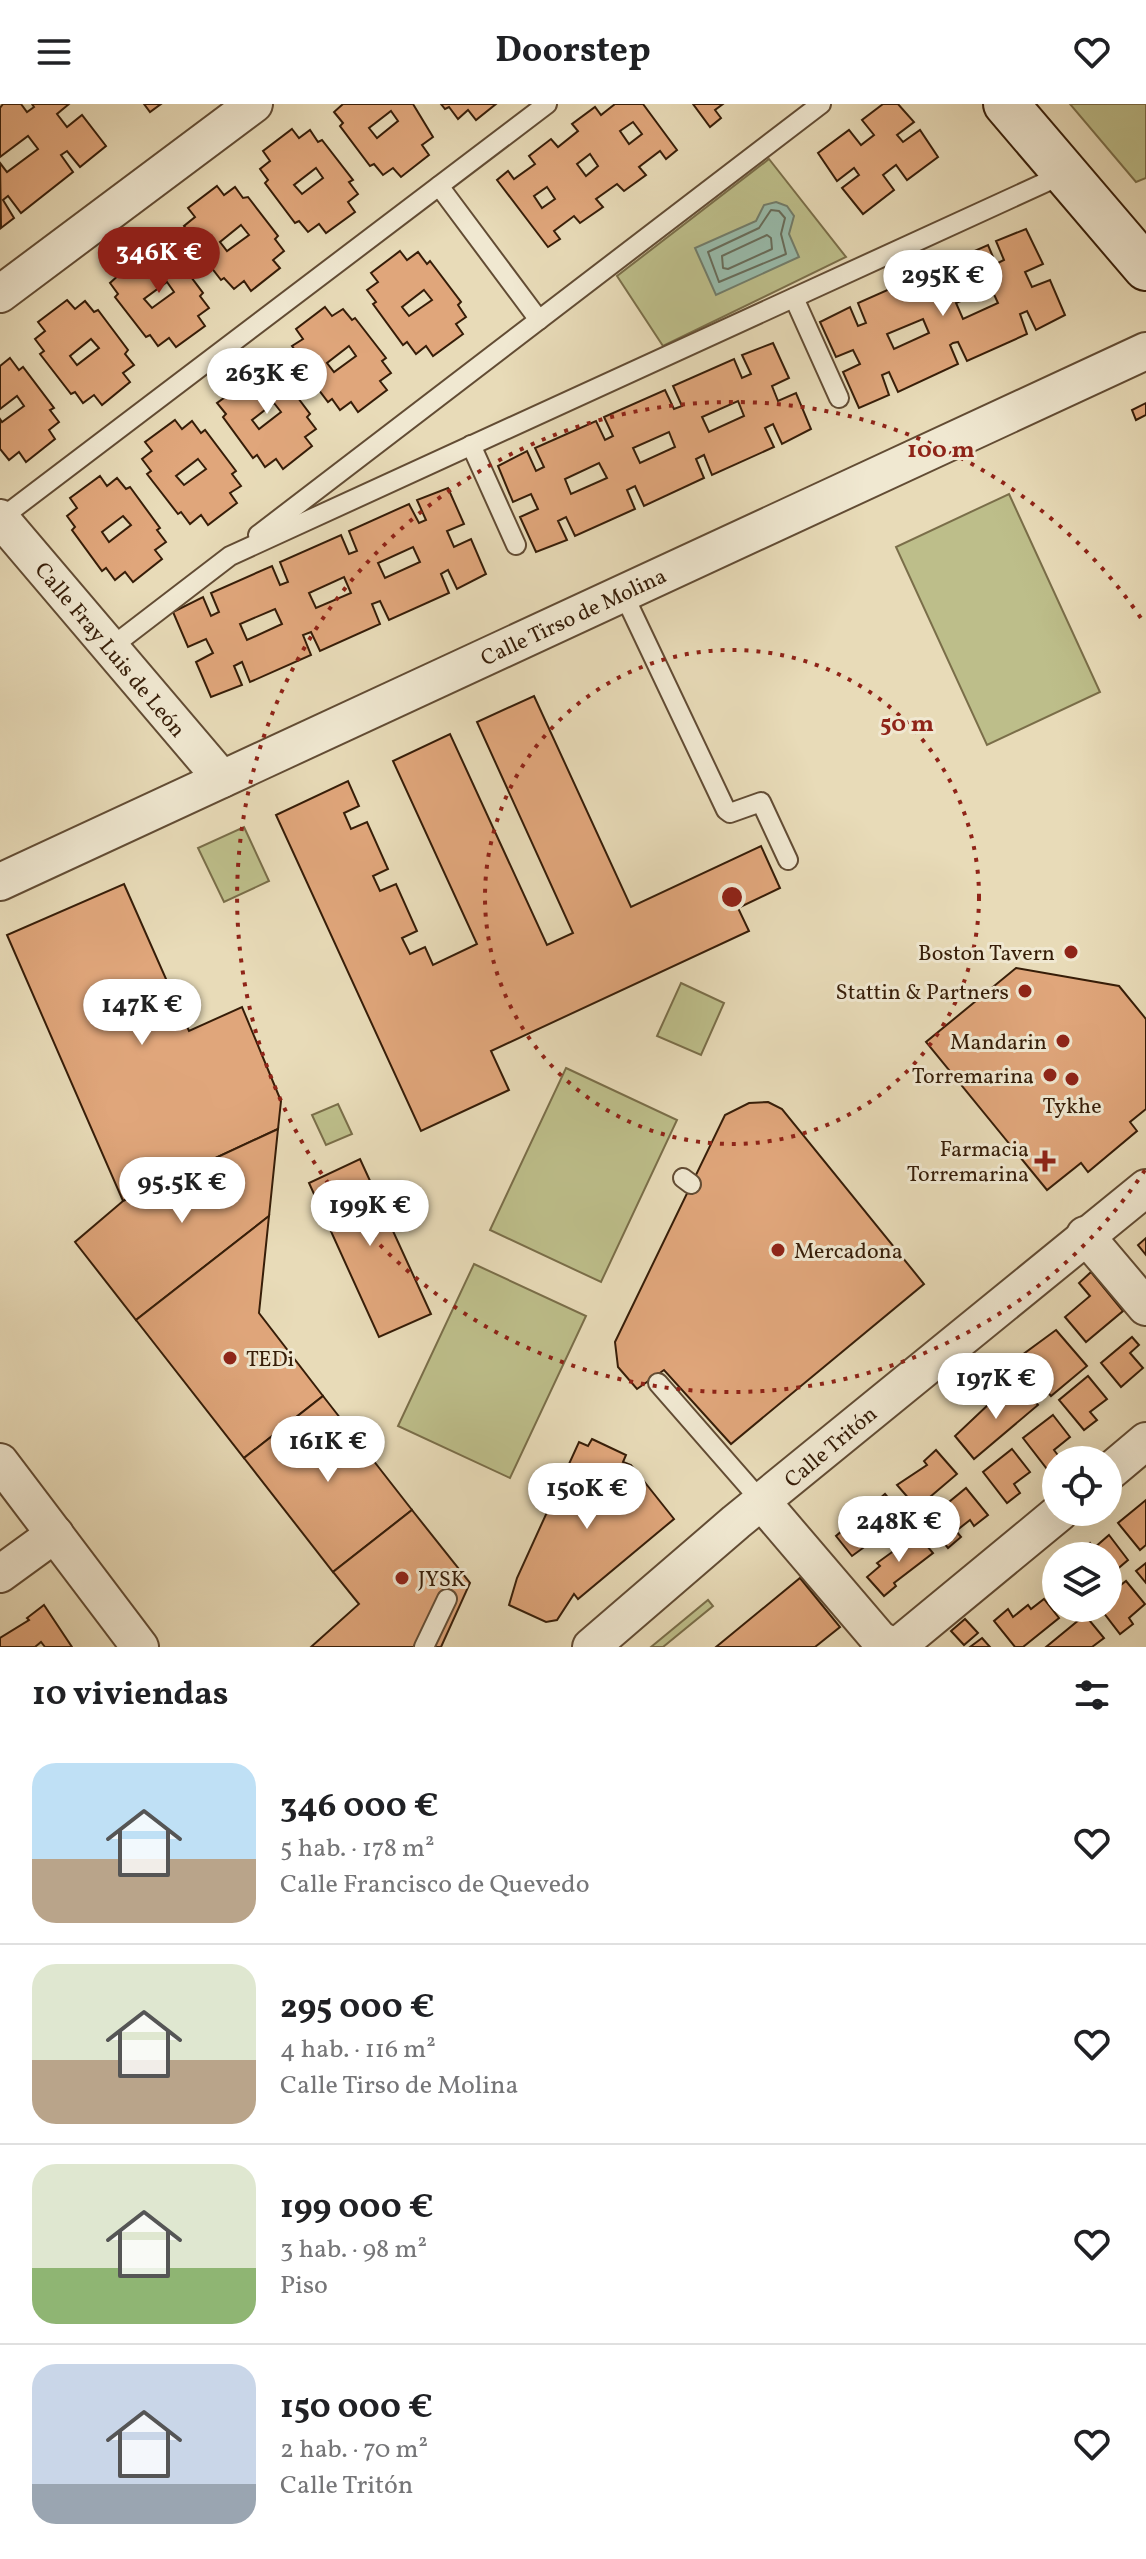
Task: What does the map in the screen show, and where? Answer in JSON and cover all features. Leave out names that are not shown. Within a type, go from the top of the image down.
[{"type":"main road","points":[[1006,104],[1146,268]]},
{"type":"street","points":[[0,294],[254,104]]},
{"type":"street","name":"Calle Tirso de Molina","points":[[0,882],[1146,351]]},
{"type":"street","name":"Calle Fray Luis de León","points":[[0,519],[222,779]]},
{"type":"street","name":"Calle Tritón","points":[[591,1647],[762,1502],[1146,1188]]},
{"type":"street","points":[[1085,1235],[1146,1307]]},
{"type":"street","points":[[1122,1461],[1146,1441]]},
{"type":"street","points":[[0,1462],[140,1647]]},
{"type":"street","points":[[762,1502],[879,1639],[892,1646],[899,1645],[1043,1526]]},
{"type":"street","points":[[0,1574],[55,1534]]},
{"type":"lane","points":[[0,519],[547,104]]},
{"type":"lane","points":[[110,648],[821,104]]},
{"type":"lane","points":[[230,556],[1066,173]]},
{"type":"lane","points":[[439,186],[539,320]]},
{"type":"lane","points":[[794,298],[839,398]]},
{"type":"lane","points":[[471,445],[516,545]]},
{"type":"lane","points":[[623,593],[726,810],[730,813],[761,802],[788,860]]},
{"type":"lane","points":[[658,1383],[762,1502]]},
{"type":"lane","points":[[424,1647],[447,1599]]},
{"type":"green space","points":[[1070,104],[1146,104],[1146,178],[1136,182]]},
{"type":"green space","points":[[769,159],[846,257],[663,346],[617,276]]},
{"type":"green space","points":[[1009,494],[1100,692],[987,745],[896,547]]},
{"type":"green space","points":[[244,827],[269,881],[224,902],[198,848]]},
{"type":"green space","points":[[681,983],[724,1003],[701,1055],[657,1036]]},
{"type":"green space","points":[[566,1068],[677,1120],[601,1282],[490,1230]]},
{"type":"green space","points":[[338,1104],[352,1134],[326,1145],[312,1115]]},
{"type":"green space","points":[[474,1264],[586,1316],[510,1478],[398,1426]]},
{"type":"green space","points":[[708,1600],[713,1606],[663,1647],[651,1647]]},
{"type":"water","points":[[776,202],[787,206],[794,216],[789,234],[799,257],[716,295],[695,248],[756,221],[764,205]]},
{"type":"building","points":[[3,104],[21,104],[27,112],[34,107],[32,104],[69,104],[57,114],[67,127],[82,115],[106,146],[80,167],[67,151],[61,155],[73,172],[21,213],[8,196],[3,200],[14,218],[1,228],[0,163],[7,172],[38,149],[28,136],[0,157],[0,108]]},
{"type":"building","points":[[144,104],[161,104],[150,112]]},
{"type":"building","points":[[343,104],[413,104],[433,137],[422,145],[429,155],[401,177],[393,168],[383,175],[374,164],[370,166],[340,126],[343,123],[334,112]],"holes":[[[391,111],[398,121],[377,138],[369,128]]]},
{"type":"building","points":[[441,104],[496,104],[476,120],[468,110],[458,119],[449,107],[445,109]]},
{"type":"building","points":[[615,104],[643,104],[677,150],[666,159],[660,151],[639,167],[646,175],[624,191],[617,184],[596,199],[603,207],[580,223],[574,216],[554,231],[560,239],[548,247],[497,180],[508,171],[514,179],[535,164],[529,156],[551,139],[558,147],[578,131],[572,124],[595,107],[601,115]],"holes":[[[633,122],[642,134],[629,144],[620,131]],[[590,154],[598,166],[586,176],[577,164]],[[547,187],[555,199],[542,208],[534,196]]]},
{"type":"building","points":[[693,104],[723,104],[715,110],[721,118],[710,127]]},
{"type":"building","points":[[883,104],[898,104],[914,122],[897,135],[903,142],[920,130],[938,157],[907,180],[896,165],[883,175],[894,190],[863,214],[842,188],[859,175],[854,168],[837,181],[818,153],[849,130],[861,145],[874,135],[862,120]]},
{"type":"building","points":[[292,129],[299,138],[310,130],[318,142],[322,140],[353,180],[349,182],[358,194],[348,202],[355,212],[326,233],[319,224],[308,232],[299,221],[295,223],[265,183],[268,180],[260,169],[270,161],[263,151]],"holes":[[[316,168],[323,178],[302,194],[294,185]]]},
{"type":"building","points":[[217,186],[224,195],[235,187],[243,198],[248,197],[278,236],[275,239],[284,251],[273,260],[280,268],[251,291],[244,281],[234,289],[224,278],[221,280],[190,240],[193,237],[184,226],[195,217],[188,208]],"holes":[[[241,225],[249,235],[227,251],[220,242]]]},
{"type":"building","points":[[1026,229],[1043,264],[1025,272],[1032,287],[1050,280],[1065,315],[1036,330],[1027,311],[1020,314],[1027,334],[967,361],[958,342],[953,343],[950,345],[958,364],[898,392],[889,372],[882,375],[889,395],[859,408],[843,372],[860,364],[853,350],[836,357],[820,322],[850,307],[858,326],[866,323],[858,303],[919,276],[927,295],[936,291],[927,272],[988,245],[996,264],[1004,260],[996,241]],"holes":[[[991,288],[998,303],[963,319],[956,303]],[[923,319],[929,333],[894,349],[887,334]]]},
{"type":"building","points":[[142,243],[150,252],[160,244],[169,256],[173,253],[203,293],[200,296],[209,308],[198,316],[205,326],[176,347],[169,338],[158,346],[150,335],[146,337],[115,297],[118,294],[110,283],[120,274],[113,265]],"holes":[[[167,282],[174,292],[152,308],[144,299]]]},
{"type":"building","points":[[400,251],[407,260],[418,252],[427,264],[430,261],[461,302],[458,305],[466,317],[456,324],[463,334],[433,356],[426,346],[416,354],[407,342],[403,345],[373,304],[376,302],[367,290],[378,282],[371,273]],"holes":[[[424,290],[432,300],[409,316],[402,307]]]},
{"type":"building","points":[[67,300],[75,309],[85,301],[94,312],[98,310],[128,350],[125,354],[134,365],[123,373],[130,382],[102,405],[94,395],[83,403],[75,392],[71,394],[40,354],[44,351],[35,339],[45,331],[38,322]],"holes":[[[91,339],[99,348],[77,365],[70,356]]]},
{"type":"building","points":[[325,307],[332,316],[343,309],[352,320],[355,318],[386,358],[382,361],[391,373],[380,381],[387,390],[358,412],[351,402],[340,410],[332,399],[328,402],[297,361],[301,358],[292,346],[303,339],[296,329]],"holes":[[[349,346],[356,356],[334,372],[327,363]]]},
{"type":"building","points":[[773,343],[789,378],[772,386],[778,401],[796,393],[811,429],[782,444],[773,424],[765,428],[774,447],[712,475],[704,455],[696,459],[704,478],[644,506],[635,486],[627,490],[635,509],[575,536],[566,517],[558,521],[567,540],[536,552],[520,517],[538,509],[531,494],[513,502],[498,466],[527,451],[536,471],[544,467],[535,448],[596,421],[605,440],[613,436],[604,417],[665,390],[674,409],[682,406],[673,386],[734,359],[742,378],[751,374],[742,355]],"holes":[[[738,401],[744,416],[709,432],[702,417]],[[669,432],[675,447],[640,463],[633,448]],[[599,463],[607,478],[571,494],[565,479]]]},
{"type":"building","points":[[10,358],[19,370],[23,367],[54,408],[50,410],[59,422],[49,430],[55,439],[26,462],[19,452],[9,460],[0,449],[0,419],[2,422],[24,406],[17,396],[0,409],[0,366]]},
{"type":"building","points":[[250,363],[257,372],[268,365],[277,376],[280,374],[310,414],[307,417],[316,429],[305,437],[312,446],[283,469],[276,459],[265,467],[257,455],[253,458],[223,417],[226,414],[217,403],[228,395],[221,385]],"holes":[[[274,403],[281,412],[259,429],[252,420]]]},
{"type":"building","points":[[1146,403],[1146,415],[1136,420],[1132,410]]},
{"type":"building","points":[[175,420],[182,429],[192,421],[201,433],[205,430],[236,471],[232,474],[241,486],[230,493],[237,503],[208,525],[201,515],[190,524],[181,512],[178,514],[147,474],[151,471],[142,459],[152,451],[145,442]],"holes":[[[198,459],[206,469],[184,485],[176,476]]]},
{"type":"building","points":[[100,476],[107,486],[117,478],[126,489],[130,487],[160,528],[157,530],[166,542],[155,550],[162,559],[133,582],[125,572],[115,580],[106,568],[102,571],[72,530],[75,527],[67,516],[77,508],[70,498]],"holes":[[[123,516],[131,525],[109,542],[102,532]]]},
{"type":"building","points":[[448,488],[464,524],[447,531],[454,547],[471,539],[486,574],[457,589],[448,570],[441,574],[449,593],[389,620],[380,601],[372,604],[380,624],[320,651],[311,632],[303,635],[311,655],[250,682],[242,662],[234,666],[242,685],[211,697],[196,662],[213,653],[206,639],[188,647],[173,612],[203,597],[211,616],[219,612],[211,593],[272,566],[280,585],[288,582],[280,562],[341,535],[349,554],[357,551],[349,531],[409,504],[419,523],[426,520],[417,500]],"holes":[[[413,547],[420,562],[385,578],[378,563]],[[344,577],[351,593],[316,608],[309,593]],[[275,609],[282,624],[247,640],[240,624]]]},
{"type":"building","points":[[534,696],[631,907],[761,846],[780,888],[738,908],[749,931],[491,1051],[509,1090],[421,1131],[276,815],[348,781],[359,806],[344,813],[351,829],[367,822],[388,869],[373,876],[380,891],[396,884],[417,931],[402,938],[410,954],[425,947],[433,965],[477,944],[393,761],[450,734],[547,945],[573,933],[477,722]]},
{"type":"building","points":[[124,884],[189,1031],[242,1007],[281,1101],[278,1129],[123,1201],[7,935]]},
{"type":"building","name":"Torremarina","points":[[1016,968],[1119,986],[1146,1019],[1146,1109],[1130,1122],[1137,1131],[1088,1172],[1081,1163],[1047,1190],[926,1042]]},
{"type":"building","name":"Mercadona","points":[[768,1102],[782,1109],[924,1284],[731,1444],[664,1370],[637,1389],[618,1367],[615,1342],[725,1115],[749,1103]]},
{"type":"building","points":[[278,1129],[269,1216],[136,1320],[75,1242],[123,1201]]},
{"type":"building","points":[[360,1159],[431,1314],[379,1337],[309,1183]]},
{"type":"building","name":"TEDi","points":[[269,1216],[259,1313],[323,1396],[244,1458],[136,1320]]},
{"type":"building","points":[[1146,1238],[1146,1255],[1138,1245]]},
{"type":"building","points":[[1091,1272],[1123,1311],[1086,1342],[1065,1317],[1090,1296],[1079,1283]]},
{"type":"building","points":[[1056,1330],[1087,1366],[1051,1396],[1018,1358]]},
{"type":"building","points":[[1132,1337],[1139,1345],[1130,1353],[1143,1368],[1121,1387],[1101,1363]]},
{"type":"building","points":[[1088,1376],[1107,1399],[1090,1412],[1097,1420],[1084,1430],[1059,1400]]},
{"type":"building","points":[[1019,1383],[1038,1405],[974,1459],[955,1436],[991,1402],[995,1407]]},
{"type":"building","points":[[323,1396],[412,1510],[333,1572],[244,1458]]},
{"type":"building","points":[[1053,1415],[1070,1437],[1059,1446],[1042,1446],[1042,1463],[1023,1438]]},
{"type":"building","points":[[592,1439],[626,1455],[623,1462],[631,1465],[674,1519],[578,1599],[574,1594],[557,1620],[546,1622],[509,1605],[517,1578],[579,1442],[588,1446]]},
{"type":"building","points":[[1012,1449],[1030,1472],[1014,1484],[1020,1493],[1007,1503],[983,1472]]},
{"type":"building","points":[[936,1450],[957,1474],[917,1508],[897,1485],[927,1465],[924,1461]]},
{"type":"building","points":[[966,1488],[988,1515],[974,1526],[970,1520],[956,1531],[961,1537],[948,1548],[926,1521]]},
{"type":"building","points":[[885,1494],[902,1514],[889,1524],[892,1527],[852,1556],[836,1536]]},
{"type":"building","points":[[1146,1500],[1146,1545],[1140,1550],[1120,1526],[1122,1520]]},
{"type":"building","name":"JYSK","points":[[412,1510],[470,1583],[441,1647],[311,1647],[359,1604],[333,1572]]},
{"type":"building","points":[[917,1534],[933,1553],[894,1583],[896,1586],[884,1596],[867,1577],[880,1566],[877,1563]]},
{"type":"building","points":[[1109,1535],[1114,1542],[1101,1542]]},
{"type":"building","points":[[1146,1563],[1146,1583],[1136,1571]]},
{"type":"building","points":[[800,1578],[840,1627],[815,1647],[716,1647]]},
{"type":"building","points":[[1126,1581],[1145,1604],[1129,1618],[1133,1624],[1120,1634],[1111,1622],[1122,1622],[1122,1584]]},
{"type":"building","points":[[1042,1601],[1042,1622],[1054,1622],[1023,1647],[1015,1647],[994,1621],[1008,1609],[1013,1617],[1028,1605],[1031,1609]]},
{"type":"building","points":[[44,1605],[72,1647],[45,1647],[41,1642],[35,1647],[0,1647],[0,1638],[29,1620],[27,1618]]},
{"type":"building","points":[[965,1619],[978,1633],[964,1645],[951,1631]]},
{"type":"building","points":[[1076,1622],[1091,1622],[1104,1638],[1092,1647],[1046,1647]]},
{"type":"building","points":[[982,1638],[990,1647],[970,1647]]},
{"type":"place","name":"Boston Tavern","points":[[1071,952]]},
{"type":"place","name":"Stattin & Partners","points":[[1025,991]]},
{"type":"place","name":"Mandarin","points":[[1063,1041]]},
{"type":"place","name":"Torremarina","points":[[1050,1075]]},
{"type":"place","name":"Tykhe","points":[[1072,1079]]},
{"type":"place","name":"Farmacia Torremarina","points":[[1045,1161]]},
{"type":"place","name":"Mercadona","points":[[778,1250]]},
{"type":"place","name":"TEDi","points":[[230,1358]]},
{"type":"place","name":"JYSK","points":[[402,1578]]}]
